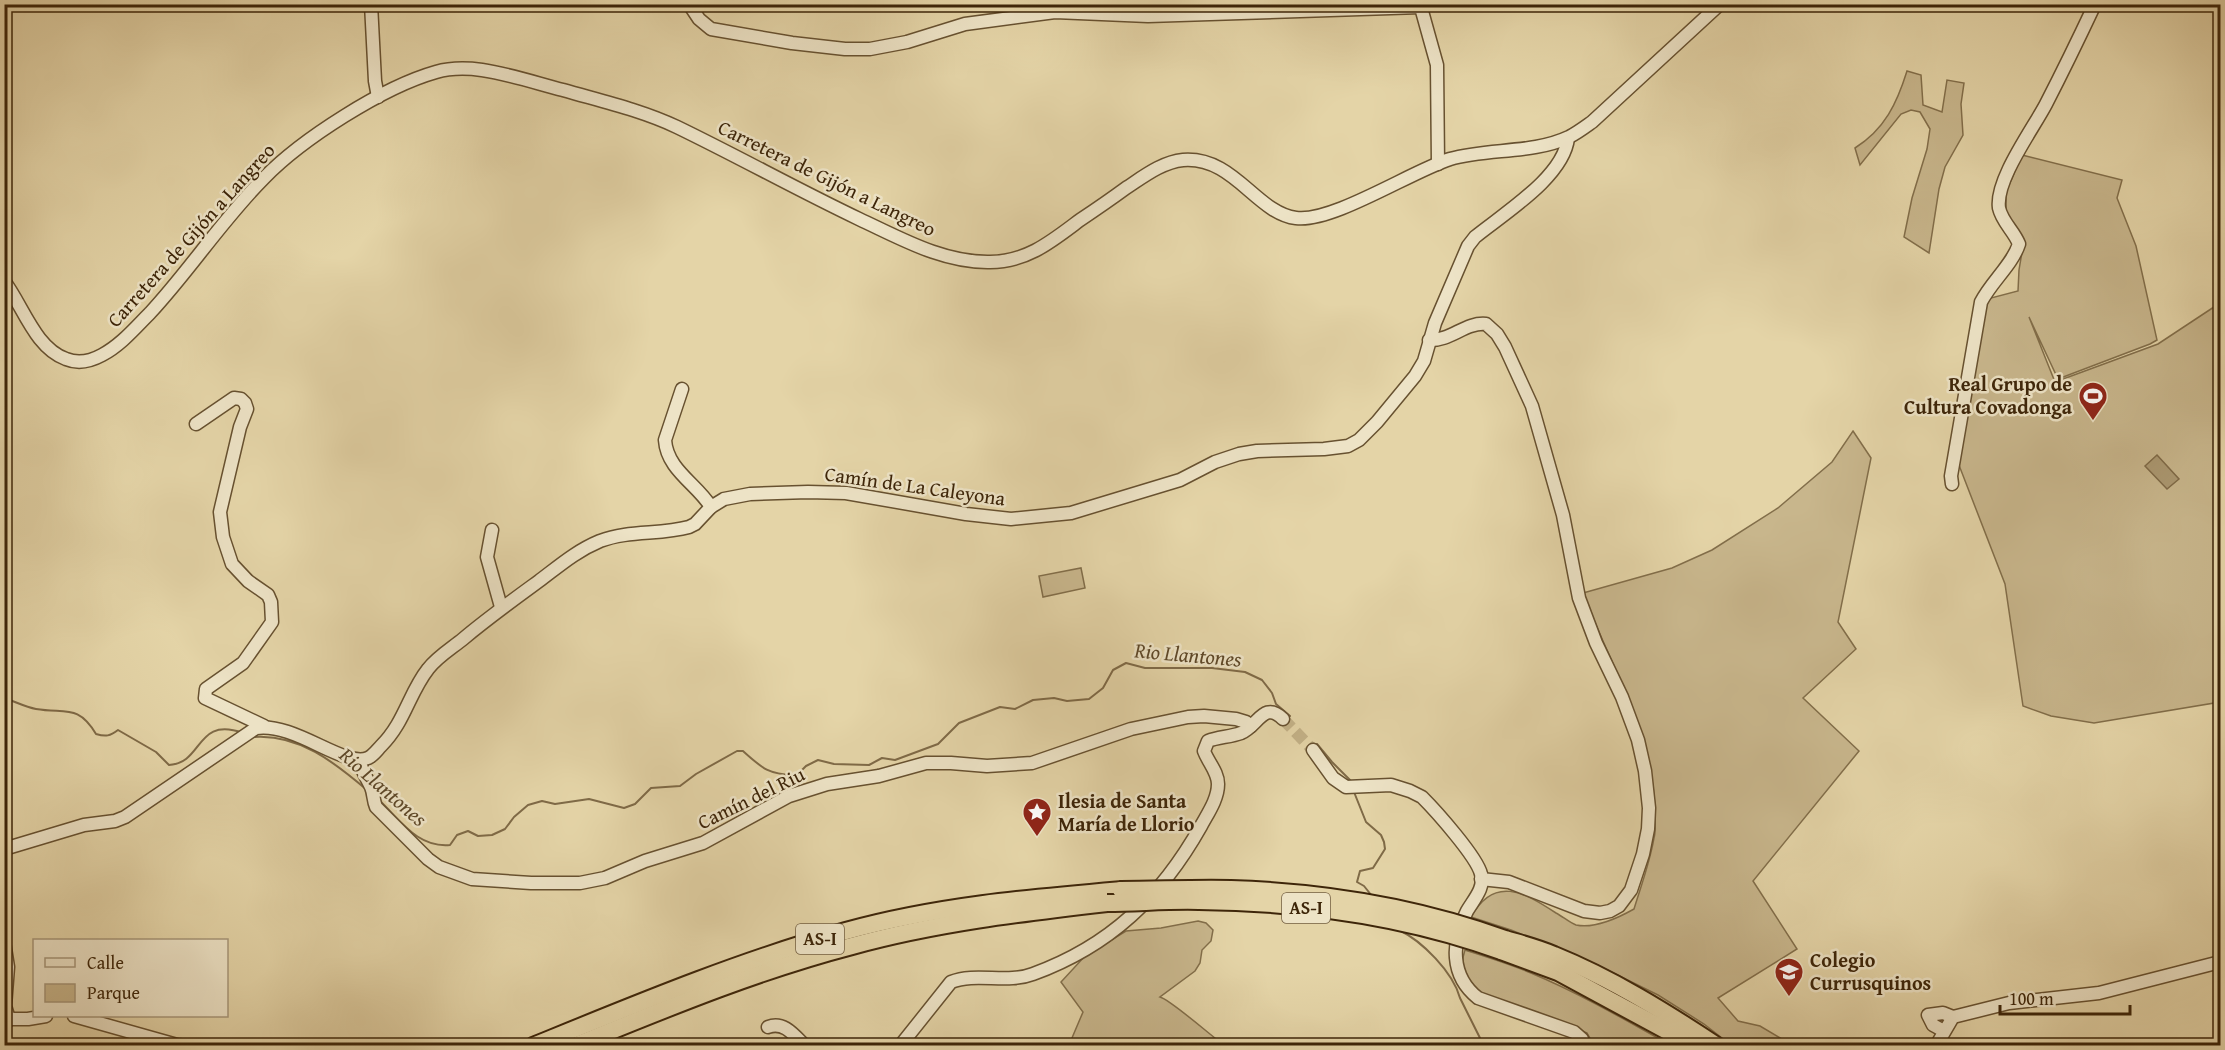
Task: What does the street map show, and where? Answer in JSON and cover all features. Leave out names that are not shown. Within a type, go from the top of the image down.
[{"type":"highway","name":"AS-I","points":[[533,1046],[692,982],[771,954],[895,919],[1008,900],[1121,890],[1231,889],[1314,894],[1420,913],[1470,926],[1669,1032],[1689,1046]]},
{"type":"highway","name":"AS-I","points":[[574,1046],[698,996],[776,969],[898,934],[1011,914],[1107,903],[1198,901],[1315,908],[1411,925],[1554,955],[1675,1018],[1717,1046]]},
{"type":"street","points":[[370,4],[378,97]]},
{"type":"street","points":[[689,4],[711,29],[792,43],[845,49],[870,49],[907,42],[965,24],[1055,12],[1148,16],[1421,6],[1437,65],[1438,164]]},
{"type":"street","points":[[1952,484],[1951,476],[1981,302],[2015,255],[2019,244],[2016,236],[2003,220],[1999,207],[2000,195],[2019,150],[2046,104],[2095,4]]},
{"type":"street","name":"Carretera de Gijón a Langreo","points":[[4,281],[40,339],[50,350],[74,362],[99,357],[133,331],[171,291],[237,208],[266,176],[297,149],[378,97],[441,71],[471,69],[505,75],[623,107],[670,124],[775,178],[932,252],[966,260],[990,262],[1017,259],[1045,247],[1145,175],[1184,160],[1206,162],[1225,170],[1276,210],[1294,218],[1316,217],[1339,209],[1438,164],[1469,154],[1519,149],[1568,138],[1600,115],[1714,6]]},
{"type":"street","name":"Camín de La Caleyona","points":[[359,760],[373,755],[397,727],[419,682],[430,666],[570,556],[613,537],[690,527],[711,507],[724,499],[735,496],[808,492],[846,493],[966,514],[1011,519],[1071,513],[1180,480],[1215,462],[1239,454],[1348,446],[1359,440],[1377,422],[1415,376],[1424,361],[1429,340],[1467,246],[1475,237],[1537,189],[1560,158],[1568,138]]},
{"type":"street","points":[[1429,340],[1448,338],[1478,323],[1491,327],[1497,334],[1528,396],[1539,425],[1563,515],[1579,598],[1596,644],[1623,697],[1638,741],[1645,771],[1649,808],[1643,854],[1634,881],[1625,900],[1619,906],[1600,913],[1584,911],[1509,882],[1482,879]]},
{"type":"street","points":[[682,389],[665,440],[666,447],[681,475],[700,491],[711,507]]},
{"type":"street","points":[[196,424],[234,398],[241,399],[245,403],[247,409],[237,438],[220,512],[220,523],[232,564],[268,595],[272,622],[243,663],[206,689],[205,698],[265,727],[290,732],[347,758],[359,760]]},
{"type":"street","points":[[492,530],[487,556],[501,608]]},
{"type":"street","points":[[900,1046],[951,982],[963,979],[996,979],[1030,975],[1059,964],[1121,927],[1137,913],[1161,884],[1195,836],[1217,794],[1218,778],[1203,751],[1208,741],[1238,734],[1270,711],[1277,712],[1284,719]]},
{"type":"street","name":"Camín del Riu","points":[[359,760],[362,773],[373,796],[428,859],[439,867],[472,879],[531,883],[580,883],[605,878],[645,861],[703,843],[789,796],[827,784],[879,776],[926,764],[951,763],[987,766],[1032,764],[1131,729],[1188,717],[1236,719],[1251,726]]},
{"type":"street","points":[[4,849],[84,825],[115,821],[125,817],[247,734],[265,727]]},
{"type":"street","points":[[1313,750],[1339,784],[1353,787],[1391,785],[1422,797],[1474,860],[1481,873],[1482,885],[1459,932],[1456,949],[1459,977],[1466,989],[1478,999],[1574,1032],[1582,1039],[1585,1046]]},
{"type":"street","points":[[4,942],[8,967],[5,1006],[7,1022],[40,1017]]},
{"type":"street","points":[[1944,1031],[1933,1025],[1928,1015],[1943,1013],[1953,1017],[2009,1004],[2099,993],[2220,964]]},
{"type":"street","points":[[78,1017],[187,1046]]},
{"type":"street","points":[[1936,1046],[1953,1017]]},
{"type":"street","points":[[768,1027],[775,1024],[783,1026],[805,1046]]},
{"type":"green space","points":[[1907,71],[1921,75],[1923,105],[1942,112],[1947,80],[1964,83],[1961,104],[1963,135],[1945,167],[1939,189],[1929,253],[1904,237],[1930,129],[1920,112],[1911,110],[1901,114],[1860,165],[1855,148],[1882,124],[1889,114]]},
{"type":"green space","points":[[2022,155],[2122,180],[2117,198],[2136,246],[2157,340],[2058,379],[2029,317],[2055,382],[2158,344],[2220,303],[2220,702],[2094,723],[2051,716],[2023,706],[2005,584],[1957,460],[1987,299],[2018,291],[2023,246],[2006,213],[2006,192]]},
{"type":"green space","points":[[1853,431],[1871,458],[1838,622],[1856,649],[1803,698],[1859,751],[1753,881],[1797,949],[1718,998],[1738,1021],[1760,1026],[1792,1045],[1731,1045],[1704,1024],[1658,995],[1595,964],[1511,930],[1471,917],[1489,896],[1510,891],[1544,905],[1576,925],[1598,924],[1634,909],[1655,835],[1653,786],[1648,758],[1639,729],[1583,593],[1672,568],[1712,550],[1778,508],[1832,462]]},
{"type":"green space","points":[[1081,568],[1085,588],[1043,597],[1039,576]]},
{"type":"green space","points":[[1198,921],[1206,923],[1213,930],[1211,941],[1202,950],[1200,963],[1195,971],[1160,997],[1182,1011],[1224,1045],[1089,1045],[1089,1043],[1069,1045],[1083,1012],[1061,982],[1085,956],[1126,931],[1161,928]]},
{"type":"green space","points":[[1465,950],[1549,981],[1670,1045],[1594,1045],[1587,1033],[1503,1005],[1474,990],[1467,982],[1463,966]]},
{"type":"shaded area","points":[[2157,455],[2179,479],[2167,489],[2145,466]]},
{"type":"waterway","name":"Rio Llantones","points":[[380,801],[419,838],[439,845],[450,845],[457,835],[468,831],[478,836],[492,835],[505,829],[514,817],[528,805],[542,801],[555,804],[589,799],[624,808],[635,804],[651,788],[680,786],[696,774],[737,751],[743,751],[766,770],[796,776],[806,766],[818,760],[834,764],[869,765],[882,758],[895,760],[938,744],[959,723],[1000,707],[1015,709],[1033,700],[1054,698],[1067,701],[1089,699],[1103,688],[1113,670],[1126,663],[1145,668],[1212,668],[1245,672],[1262,680],[1272,693],[1276,704],[1290,716]]},
{"type":"waterway","name":"Rio Llantones","points":[[4,698],[36,709],[77,714],[96,734],[108,735],[118,730],[156,752],[169,765],[189,757],[208,735],[216,731],[227,729],[243,733]]},
{"type":"waterway","name":"Rio Llantones","points":[[254,737],[270,737],[301,745],[329,760],[367,790]]},
{"type":"waterway","name":"Rio Llantones","points":[[1317,744],[1351,781]]},
{"type":"waterway","name":"Rio Llantones","points":[[1354,792],[1366,822],[1381,835],[1384,842],[1385,849],[1373,868],[1360,871],[1357,882],[1364,886],[1372,896]]},
{"type":"waterway","name":"Rio Llantones","points":[[1399,930],[1427,949],[1444,968],[1484,1046]]},
{"type":"tunnel","points":[[1283,719],[1313,750]]},
{"type":"place","name":"Real Grupo de Cultura Covadonga","points":[[2093,422]]},
{"type":"place","name":"Ilesia de Santa María de Llorio","points":[[1037,838]]},
{"type":"place","name":"Colegio Currusquinos","points":[[1789,998]]}]
